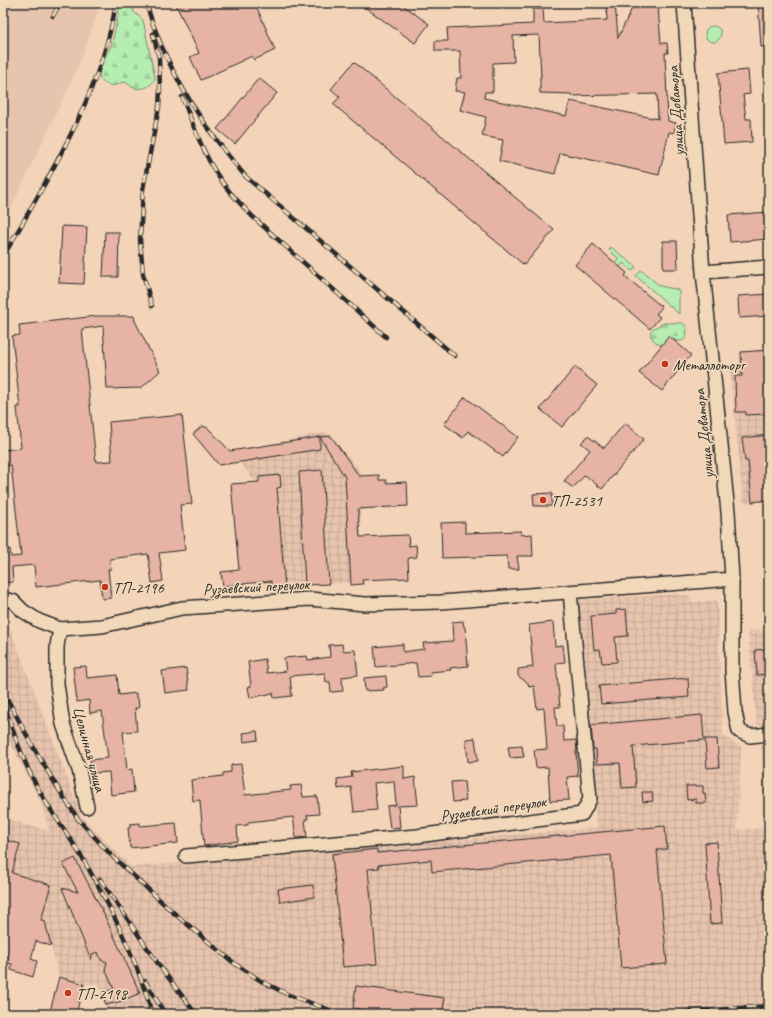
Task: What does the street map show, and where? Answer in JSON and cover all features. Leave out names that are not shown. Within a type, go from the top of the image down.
[{"type":"street","name":"улица Доватора","points":[[684,3],[703,272],[728,512],[732,580],[732,670],[735,712],[739,731],[750,736],[769,734]]},
{"type":"street","points":[[703,272],[769,267]]},
{"type":"street","name":"Рузаевский переулок","points":[[3,599],[13,600],[23,611],[39,621],[60,628],[102,626],[182,608],[309,598],[365,604],[441,602],[732,580]]},
{"type":"street","name":"Рузаевский переулок","points":[[186,856],[417,836],[582,814],[590,799],[570,592]]},
{"type":"street","name":"Целинная улица","points":[[60,628],[57,646],[57,684],[63,724],[79,770],[87,807]]},
{"type":"shaded area","points":[[3,3],[101,3],[79,65],[3,225]]},
{"type":"shaded area","points":[[769,365],[769,501],[743,503],[730,367]]},
{"type":"shaded area","points":[[327,432],[360,471],[361,582],[266,588],[257,484],[232,452]]},
{"type":"shaded area","points":[[681,594],[681,596],[690,595],[691,602],[717,600],[723,736],[741,747],[737,830],[766,828],[761,744],[769,744],[769,1014],[107,1014],[99,984],[85,984],[59,977],[51,946],[3,932],[3,818],[49,831],[42,805],[3,729],[3,610],[82,817],[131,867],[597,828],[589,725],[576,600]]},
{"type":"shaded area","points":[[769,630],[769,724],[757,725],[748,631]]},
{"type":"green space","points":[[120,3],[135,3],[133,11],[143,20],[155,78],[149,86],[139,89],[124,82],[116,85],[110,85],[103,82],[99,78],[100,67],[111,46]]},
{"type":"green space","points":[[713,26],[719,28],[721,34],[719,40],[713,42],[707,40],[705,34],[707,28]]},
{"type":"green space","points":[[611,247],[636,267],[632,271],[623,263],[619,268],[614,264],[619,259],[609,250]]},
{"type":"green space","points":[[641,270],[660,286],[679,290],[679,314],[636,276]]},
{"type":"green space","points":[[664,323],[682,323],[686,326],[686,338],[682,341],[677,341],[671,338],[661,345],[657,343],[651,336],[651,331]]},
{"type":"building","points":[[175,3],[255,3],[275,50],[254,60],[252,56],[201,80],[190,57],[199,53]]},
{"type":"building","points":[[359,3],[400,3],[429,24],[415,43]]},
{"type":"building","points":[[606,3],[615,3],[618,38],[632,8],[658,7],[661,43],[667,43],[668,53],[665,53],[668,121],[676,123],[674,133],[669,132],[659,175],[560,153],[555,174],[499,161],[503,140],[482,136],[486,117],[460,110],[465,92],[455,91],[457,78],[461,78],[460,51],[435,51],[435,41],[448,41],[447,28],[533,24],[533,9],[543,9],[544,23],[607,20]],"holes":[[[539,35],[541,77],[540,93],[571,94],[571,96],[657,94],[658,119],[570,101],[566,116],[484,98],[485,92],[493,92],[493,63],[514,62],[513,36]]]},
{"type":"building","points":[[758,3],[769,3],[769,46],[761,47]]},
{"type":"building","points":[[354,62],[554,230],[524,265],[333,104],[340,97],[331,89]]},
{"type":"building","points":[[748,70],[750,94],[743,95],[746,119],[751,119],[752,142],[724,144],[718,73]]},
{"type":"building","points":[[259,78],[277,93],[235,144],[217,129]]},
{"type":"building","points":[[769,212],[769,239],[730,242],[728,215]]},
{"type":"building","points":[[62,226],[87,227],[84,284],[59,283]]},
{"type":"building","points":[[105,232],[119,232],[118,277],[103,277]]},
{"type":"building","points":[[663,241],[677,241],[678,269],[663,269]]},
{"type":"building","points":[[593,244],[627,273],[625,276],[662,307],[656,314],[660,317],[650,329],[575,265]]},
{"type":"building","points":[[769,294],[769,316],[739,318],[738,296]]},
{"type":"building","points":[[97,316],[134,316],[135,321],[160,371],[141,388],[107,389],[103,326],[82,329],[96,462],[112,461],[109,422],[182,415],[192,504],[180,505],[185,550],[159,553],[163,581],[152,583],[148,554],[110,559],[111,569],[108,569],[111,598],[102,599],[100,580],[36,587],[34,565],[12,567],[13,582],[3,583],[3,549],[10,549],[11,557],[21,556],[11,465],[3,466],[3,450],[21,448],[17,407],[20,407],[12,336],[20,335],[19,325]]},
{"type":"building","name":"Металлоторг","points":[[669,336],[691,355],[662,391],[639,373]]},
{"type":"building","points":[[769,350],[769,414],[746,415],[746,412],[736,412],[735,376],[742,376],[741,352]]},
{"type":"building","points":[[575,367],[597,385],[562,427],[540,409]]},
{"type":"building","points":[[465,397],[518,437],[503,457],[468,431],[463,438],[444,424]]},
{"type":"building","points":[[625,423],[644,439],[602,489],[585,475],[573,488],[564,481],[590,450],[581,443],[588,436],[604,448]]},
{"type":"building","points":[[202,426],[208,428],[230,451],[320,437],[320,449],[219,465],[193,434]]},
{"type":"building","points":[[769,435],[769,500],[752,502],[748,461],[745,461],[742,438]]},
{"type":"building","points":[[331,436],[359,476],[379,475],[379,480],[386,480],[386,483],[407,482],[408,506],[358,509],[360,537],[408,535],[409,546],[416,545],[417,557],[408,559],[409,578],[362,580],[363,584],[351,585],[345,477],[320,437]]},
{"type":"building","points":[[322,470],[329,584],[305,585],[299,472]]},
{"type":"building","points":[[280,475],[281,487],[277,488],[285,588],[271,588],[271,581],[223,586],[221,572],[239,570],[231,484],[259,482],[259,477]]},
{"type":"building","name":"ТП-2531","points":[[552,493],[552,506],[534,506],[533,494]]},
{"type":"building","points":[[465,522],[465,533],[521,531],[521,535],[532,534],[533,556],[517,556],[519,569],[508,569],[507,556],[442,558],[441,523]]},
{"type":"building","points":[[626,609],[628,636],[615,637],[617,662],[602,663],[600,649],[594,650],[591,616],[616,614],[616,610]]},
{"type":"building","points":[[463,621],[465,627],[468,666],[450,668],[451,670],[430,672],[431,676],[418,677],[416,663],[376,667],[374,647],[403,644],[403,652],[424,649],[423,643],[453,641],[452,622]]},
{"type":"building","points":[[553,622],[555,646],[563,645],[565,662],[556,663],[560,707],[555,707],[557,726],[563,726],[564,741],[576,740],[578,776],[567,777],[569,800],[550,801],[548,767],[536,768],[534,750],[547,749],[544,708],[537,709],[534,686],[529,687],[528,683],[518,676],[518,669],[533,667],[529,625]]},
{"type":"building","points":[[342,644],[343,651],[355,650],[358,675],[342,677],[343,691],[331,692],[330,682],[326,682],[325,673],[290,676],[292,696],[274,698],[273,693],[250,698],[248,687],[251,686],[248,662],[265,659],[267,673],[286,671],[284,658],[307,656],[308,660],[330,657],[329,645]]},
{"type":"building","points":[[769,649],[769,674],[757,675],[755,650]]},
{"type":"building","points":[[86,666],[87,678],[117,675],[119,695],[136,693],[136,698],[138,698],[139,708],[135,708],[137,731],[123,732],[127,770],[132,769],[134,792],[111,795],[109,772],[92,773],[90,760],[108,758],[102,711],[90,713],[89,700],[77,702],[73,667]]},
{"type":"building","points":[[186,668],[189,690],[165,693],[162,671]]},
{"type":"building","points":[[386,676],[387,687],[383,688],[384,690],[365,691],[364,678]]},
{"type":"building","points":[[688,678],[689,697],[601,704],[599,686]]},
{"type":"building","points":[[702,715],[704,740],[633,746],[636,787],[622,788],[620,763],[597,764],[596,749],[593,749],[591,725]]},
{"type":"building","points":[[257,731],[258,740],[244,742],[243,733]]},
{"type":"building","points":[[475,738],[478,761],[468,762],[466,739]]},
{"type":"building","points":[[705,739],[717,739],[719,767],[707,768]]},
{"type":"building","points":[[522,746],[524,757],[510,758],[508,747]]},
{"type":"building","points":[[241,764],[245,795],[291,790],[290,786],[301,785],[303,797],[317,796],[319,814],[307,815],[308,819],[305,819],[307,837],[296,838],[293,817],[248,822],[248,825],[237,826],[238,841],[204,846],[200,800],[193,801],[191,780],[223,776],[223,773],[231,772],[231,765]]},
{"type":"building","points":[[404,766],[404,779],[415,777],[418,805],[398,806],[400,827],[390,828],[387,806],[396,805],[394,781],[374,783],[377,810],[354,812],[351,787],[338,789],[337,779],[352,777],[351,772]]},
{"type":"building","points":[[464,781],[466,801],[453,802],[451,782]]},
{"type":"building","points":[[686,786],[703,786],[703,793],[705,793],[706,803],[696,803],[696,799],[687,800]]},
{"type":"building","points":[[642,792],[652,792],[653,801],[643,802]]},
{"type":"building","points":[[140,823],[140,826],[176,823],[178,843],[130,848],[128,828],[130,828],[130,824]]},
{"type":"building","points":[[665,826],[667,849],[657,850],[667,964],[621,968],[611,855],[432,872],[431,860],[378,865],[379,868],[368,869],[377,964],[343,967],[332,854],[377,849],[377,853]]},
{"type":"building","points":[[3,839],[20,844],[12,873],[51,885],[41,920],[45,921],[51,946],[36,941],[31,959],[37,961],[33,977],[11,970],[12,964],[7,963],[9,955],[3,953]]},
{"type":"building","points":[[717,842],[722,923],[710,924],[705,843]]},
{"type":"building","points":[[75,858],[102,910],[140,993],[122,1001],[106,1005],[102,993],[114,989],[105,969],[107,962],[101,960],[98,952],[92,954],[91,960],[62,888],[78,892],[63,864]]},
{"type":"building","points":[[313,885],[314,897],[280,902],[278,889]]},
{"type":"building","name":"ТП-2198","points":[[59,977],[84,984],[76,1014],[60,1014],[50,1011]]},
{"type":"building","points":[[356,986],[445,998],[442,1014],[397,1014],[353,1008]]},
{"type":"railway","points":[[53,16],[60,3]]},
{"type":"railway","points":[[3,257],[55,166],[86,103],[109,37],[116,3]]},
{"type":"railway","points":[[146,3],[163,50],[174,73],[200,117],[246,177],[455,356]]},
{"type":"railway","points":[[152,306],[143,274],[140,240],[143,189],[159,107],[159,58],[153,34]]},
{"type":"railway","points":[[182,97],[208,159],[231,194],[252,216],[386,337]]},
{"type":"railway","points":[[3,691],[32,745],[78,819],[112,856],[175,914],[234,963],[261,981],[289,995],[341,1014]]},
{"type":"railway","points":[[3,701],[13,732],[29,772],[46,803],[81,855],[116,920],[140,976],[152,1014]]},
{"type":"railway","points":[[100,879],[161,968],[196,1014]]},
{"type":"railway","points":[[145,981],[165,1014]]},
{"type":"railway","points":[[657,1014],[769,1006]]},
{"type":"place","name":"Металлоторг","points":[[665,364]]},
{"type":"place","name":"ТП-2531","points":[[543,500]]},
{"type":"place","name":"ТП-2196","points":[[105,587]]},
{"type":"place","name":"ТП-2198","points":[[68,993]]}]
